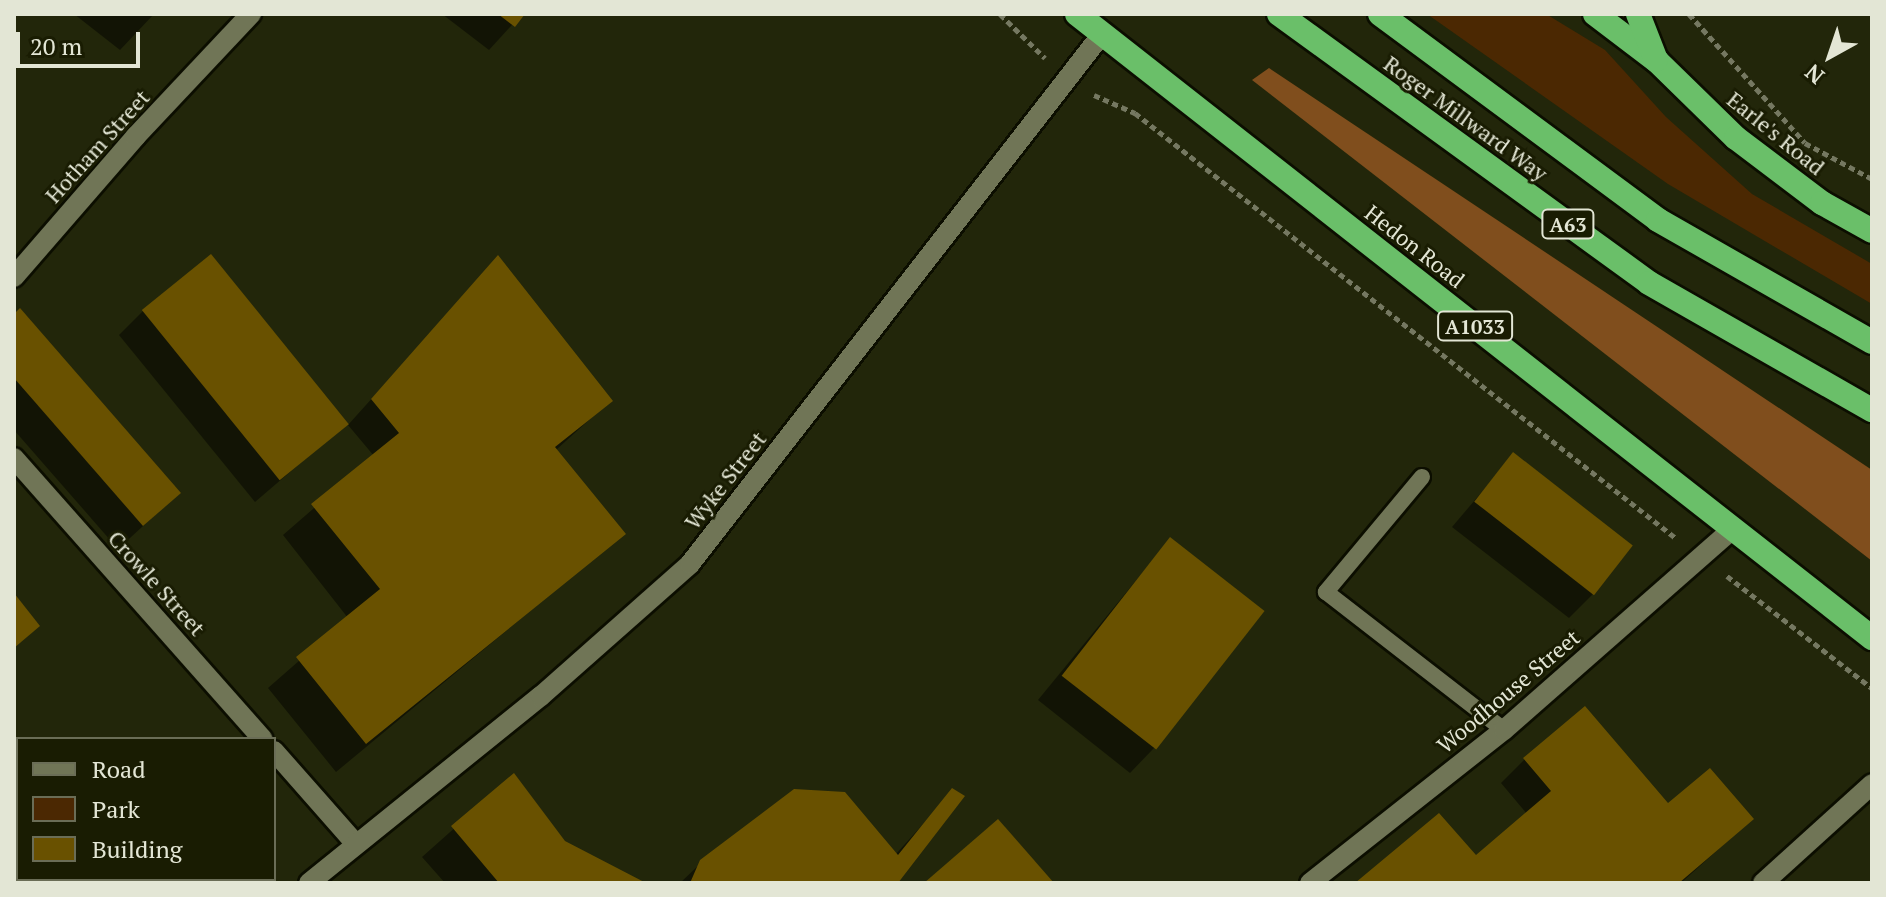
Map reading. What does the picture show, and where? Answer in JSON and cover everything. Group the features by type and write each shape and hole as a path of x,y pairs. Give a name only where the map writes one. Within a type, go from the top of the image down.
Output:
{"highway":[{"name":"Hedon Road","path":"1077,14 1872,638"},
{"name":"Roger Millward Way","path":"1279,14 1649,283 1872,410"},
{"name":"Roger Millward Way","path":"1380,14 1658,220 1872,342"},
{"name":"Earle's Road","path":"1595,14 1657,61 1736,138 1822,203 1872,231"},
{"name":"Earle's Road","path":"1638,14 1657,61"}],"street":[{"name":"Hotham Street","path":"14,277 251,14"},
{"name":"Wyke Street","path":"309,883 541,696 690,564 1102,34"},
{"name":"Crowle Street","path":"14,458 261,737"},
{"name":"Woodhouse Street","path":"1310,883 1504,730 1733,529"},
{"path":"276,753 355,843"},
{"path":"1773,881 1872,784"}],"lane":[{"path":"1422,477 1326,592 1504,730"}],"path":[{"path":"1000,14 1066,79 1135,113 1872,688"},
{"path":"1689,14 1805,143 1872,179"}],"green space":[{"path":"1427,14 1546,14 1605,50 1666,117 1752,194 1872,264 1872,304 1668,184"}],"shaded area":[{"path":"1269,68 1872,470 1872,561 1252,80"}],"building":[{"path":"498,14 525,14 515,27"},
{"path":"211,254 349,424 280,480 142,310"},
{"path":"498,255 613,401 555,447 626,534 366,744 296,657 380,589 311,504 399,433 371,399"},
{"path":"20,308 181,493 143,526 14,378 14,314"},
{"path":"1513,452 1633,546 1594,595 1474,502"},
{"path":"1170,537 1265,611 1156,750 1062,676"},
{"path":"14,593 40,626 14,648"},
{"path":"1585,706 1668,803 1710,768 1754,819 1679,883 1355,883 1439,813 1476,855 1551,791 1523,758"},
{"path":"514,773 565,841 646,883 499,883 451,826"},
{"path":"952,788 965,796 898,883 690,883 700,860 794,789 845,792 898,855"},
{"path":"998,819 1054,883 924,883"},
{"path":"16,864 16,881 73,883 14,883"},
{"path":"99,881 176,881 176,883"}]}
